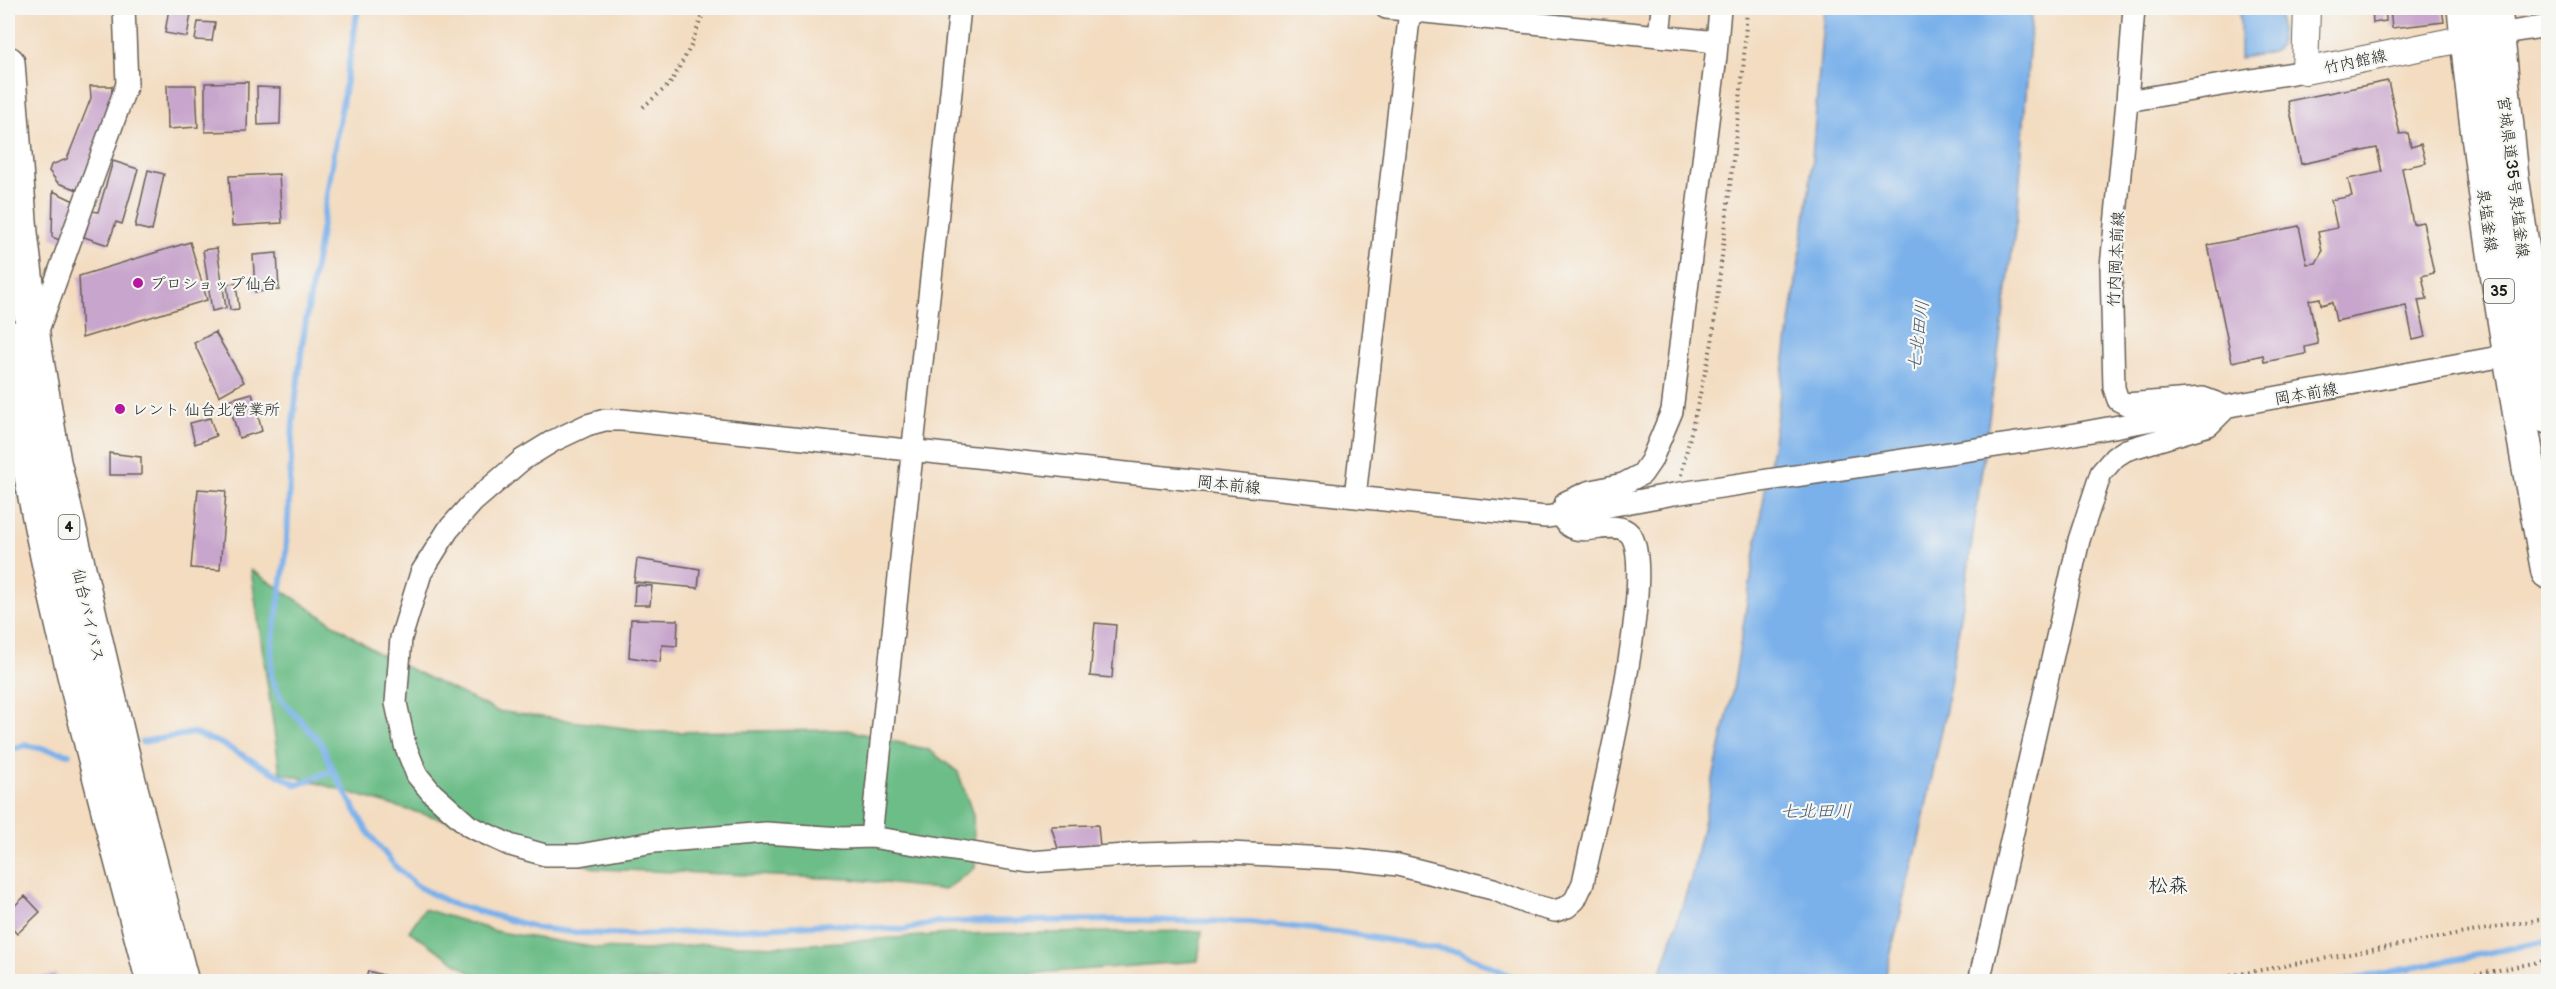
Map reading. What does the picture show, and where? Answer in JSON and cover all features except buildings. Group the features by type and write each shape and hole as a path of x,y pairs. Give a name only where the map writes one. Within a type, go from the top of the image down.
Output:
{"main road":[{"name":"宮城県道35号泉塩釜線","path":"2481,22 2512,177 2532,351 2548,417"},
{"name":"仙台バイパス","path":"8,63 21,233 17,342 23,415 53,585 86,725 153,981"},
{"name":"35","path":"2532,351 2548,572"},
{"name":"仙台バイパス","path":"23,415 54,462 89,614 182,981"}],"street":[{"path":"17,342 127,84 124,8"},
{"path":"871,837 960,8"},
{"path":"1386,8 1717,42"},
{"path":"1659,36 1662,8"},
{"path":"1553,516 1566,502 1588,492 1623,484 1642,474 1651,461 1672,411 1720,8"},
{"name":"竹内岡本前線","path":"2134,8 2111,267 2114,388 2118,399 2126,405 2203,398 2227,407"},
{"name":"竹内館線","path":"2307,8 2305,71 2481,22"},
{"path":"1355,497 1410,10"},
{"path":"2481,22 2548,26"},
{"path":"2127,101 2305,71"},
{"name":"岡本前線","path":"1553,516 1569,526 1584,530 1608,527 1626,531 1631,535 1639,567 1631,656 1583,883 1575,900 1567,907 1555,911 1529,904 1493,889 1398,865 1346,859 1211,852 1139,854 1029,862 871,837 842,838 766,833 654,842 579,855 545,855 510,844 469,826 432,793 417,775 405,745 396,703 401,638 421,573 448,530 473,502 522,460 553,441 587,425 605,420 1553,516 1674,494 2064,436 2532,351"},
{"path":"1979,981 2079,540 2101,473 2115,457 2126,450 2209,425 2227,407"}],"path":[{"path":"644,107 670,84 690,48 705,8"},
{"path":"1674,494 1680,479 1712,343 1743,72 1747,8"},
{"path":"2195,981 2548,918"},
{"path":"2440,981 2548,960"}],"green space":[{"path":"251,570 381,655 497,711 654,732 847,730 929,750 958,772 973,815 975,868 945,890 850,879 599,869 498,840 469,826 280,772"},
{"path":"424,909 499,932 599,948 647,950 704,944 782,946 950,934 1202,931 1198,961 985,977 980,981 483,981 409,931"}],"water":[{"name":"七北田川","path":"1824,8 2032,8 2018,209 1965,591 1945,715 1919,840 1884,981 1658,982 1691,878 1733,689 1775,428 1810,184"},
{"path":"2240,8 2280,8 2280,46 2273,52 2240,58"}],"waterway":[{"path":"358,8 302,345 293,422 286,555 272,645 271,677 281,699 321,743 336,776 367,831 395,866 417,886 452,904 538,928 579,933 638,935 831,924 903,930 938,922 1127,920 1250,922 1345,933 1459,952 1524,982"},
{"path":"142,742 193,733 220,743 297,785 333,770"},
{"path":"8,750 25,745 69,754"},
{"path":"2339,982 2548,941"}],"place":[{"name":"プロショップ仙台","path":"138,283"},
{"name":"レント 仙台北営業所","path":"120,409"}],"district":[{"name":"松森","path":"2168,885"}]}
